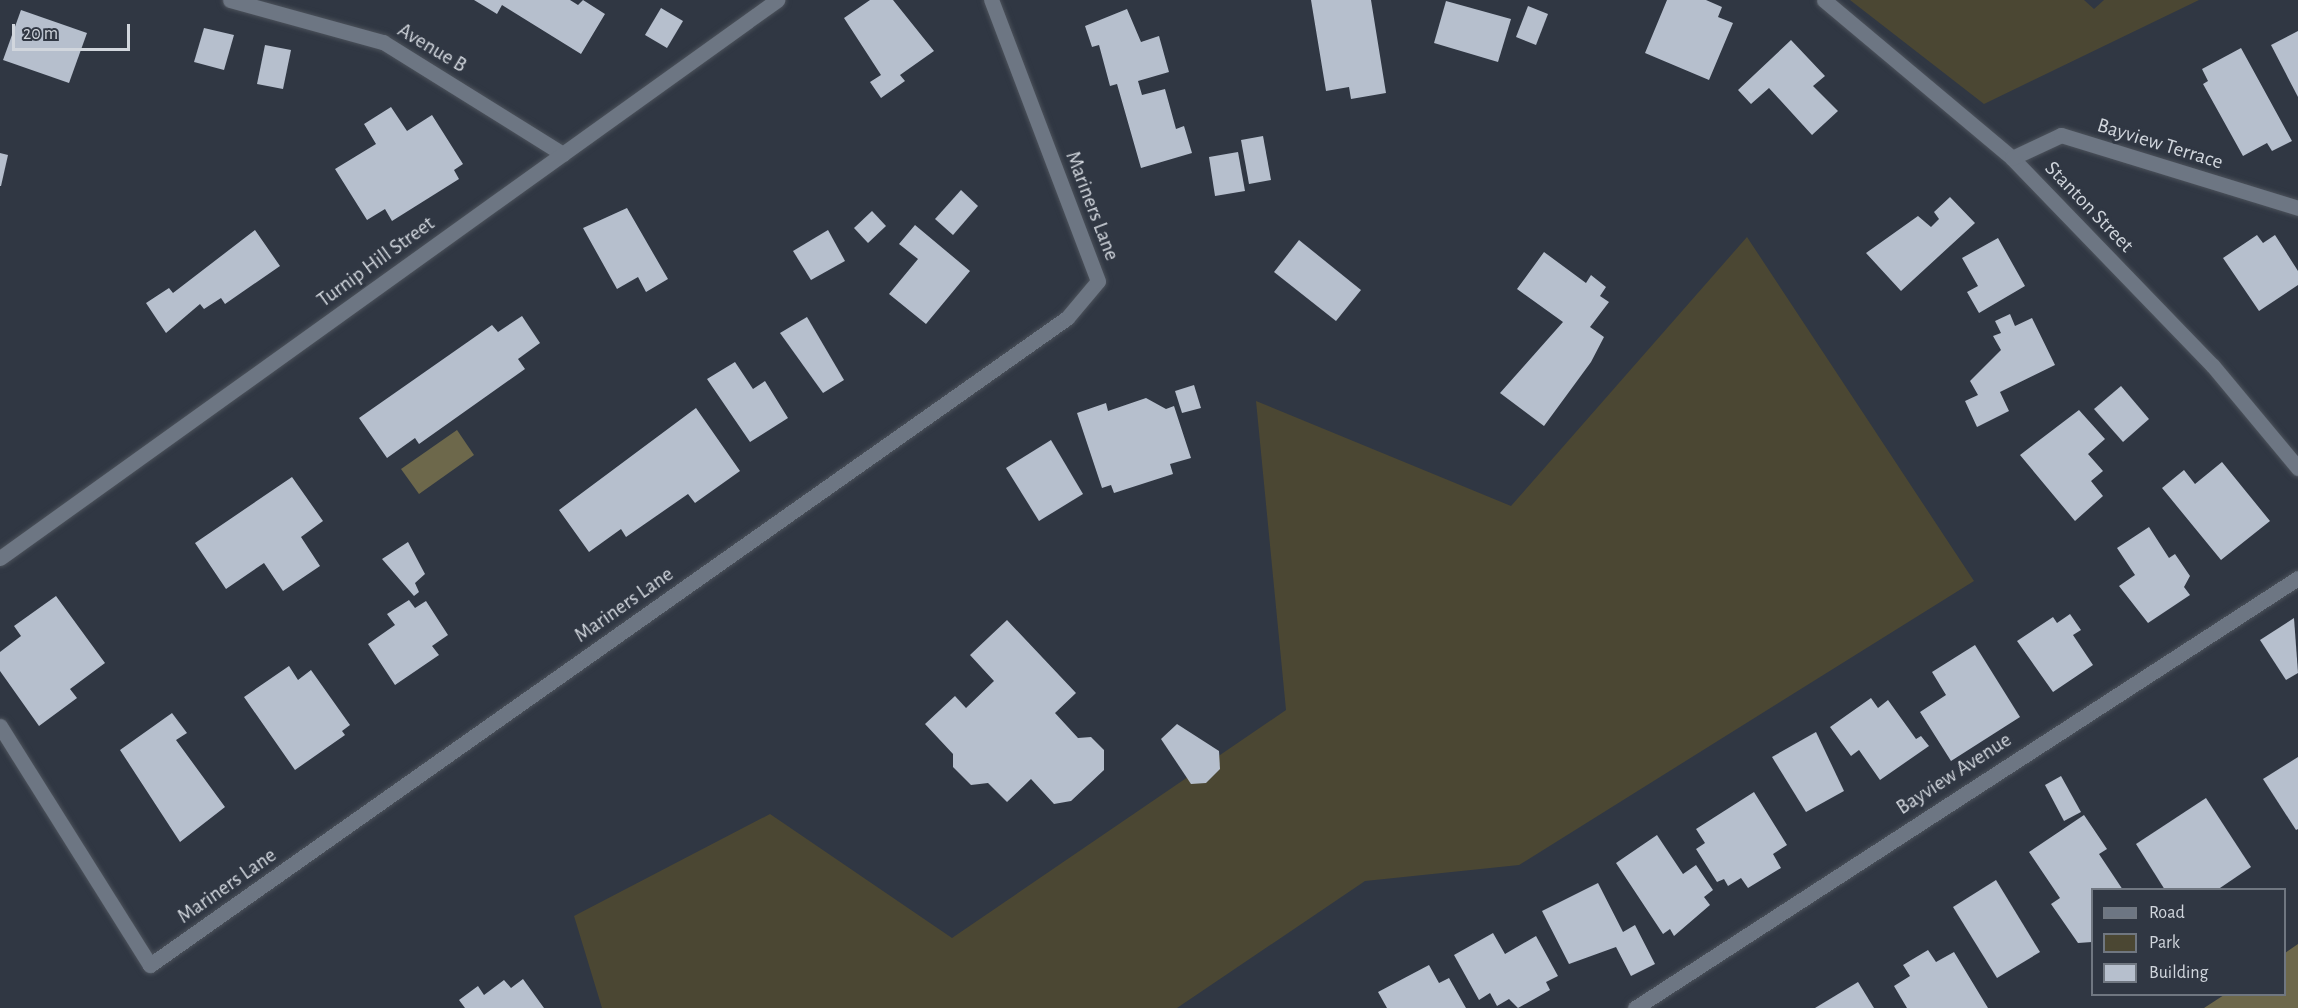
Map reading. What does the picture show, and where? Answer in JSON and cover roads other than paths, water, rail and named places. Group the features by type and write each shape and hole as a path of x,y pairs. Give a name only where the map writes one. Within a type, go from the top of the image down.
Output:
{"street":[{"name":"Avenue B","path":"230,0 383,42 563,154"},
{"name":"Turnip Hill Street","path":"0,558 777,0"},
{"name":"Mariners Lane","path":"0,726 150,965 1067,318 1098,281 991,0"},
{"name":"Stanton Street","path":"1824,0 2012,158 2213,366 2298,468"},
{"name":"Bayview Terrace","path":"2012,158 2061,135 2298,208"},
{"name":"Bayview Avenue","path":"1635,1008 2298,578"}]}
